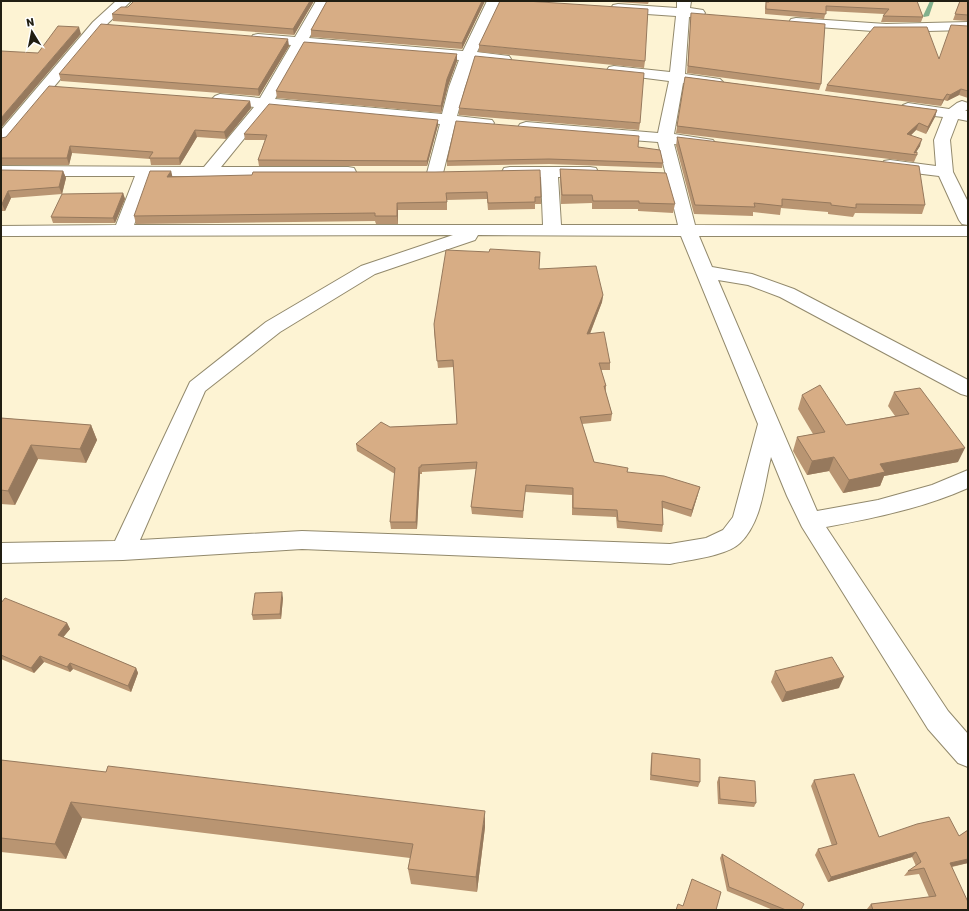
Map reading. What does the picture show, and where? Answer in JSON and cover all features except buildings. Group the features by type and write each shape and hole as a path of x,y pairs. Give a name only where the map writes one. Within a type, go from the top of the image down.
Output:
{"street":[{"path":"4,133 55,86 98,25 124,1"},
{"path":"210,171 265,103 323,1"},
{"path":"435,173 457,87 468,56 494,1"},
{"path":"605,7 683,7 714,15"},
{"path":"683,7 678,76 665,138 666,175 768,425 810,521 938,720 968,754"},
{"path":"784,21 886,28 968,26"},
{"path":"98,25 121,26"},
{"path":"245,37 515,60"},
{"path":"600,69 678,76 732,84"},
{"path":"203,98 665,138 720,145"},
{"path":"968,101 942,140 945,172 968,220"},
{"path":"897,106 960,115"},
{"path":"875,163 945,172"},
{"path":"1,171 365,172"},
{"path":"124,231 145,171"},
{"path":"496,172 550,171 604,173"},
{"path":"550,171 552,231"},
{"path":"123,550 197,387 273,327 368,270 485,230"},
{"path":"1,231 968,231"},
{"path":"705,272 752,280 787,293 968,389"},
{"path":"1,553 123,550 302,540 670,554 710,547 731,537 744,520 768,425"},
{"path":"810,521 878,509 938,492 968,479"}],"waterway":[{"path":"926,16 932,1"}]}
